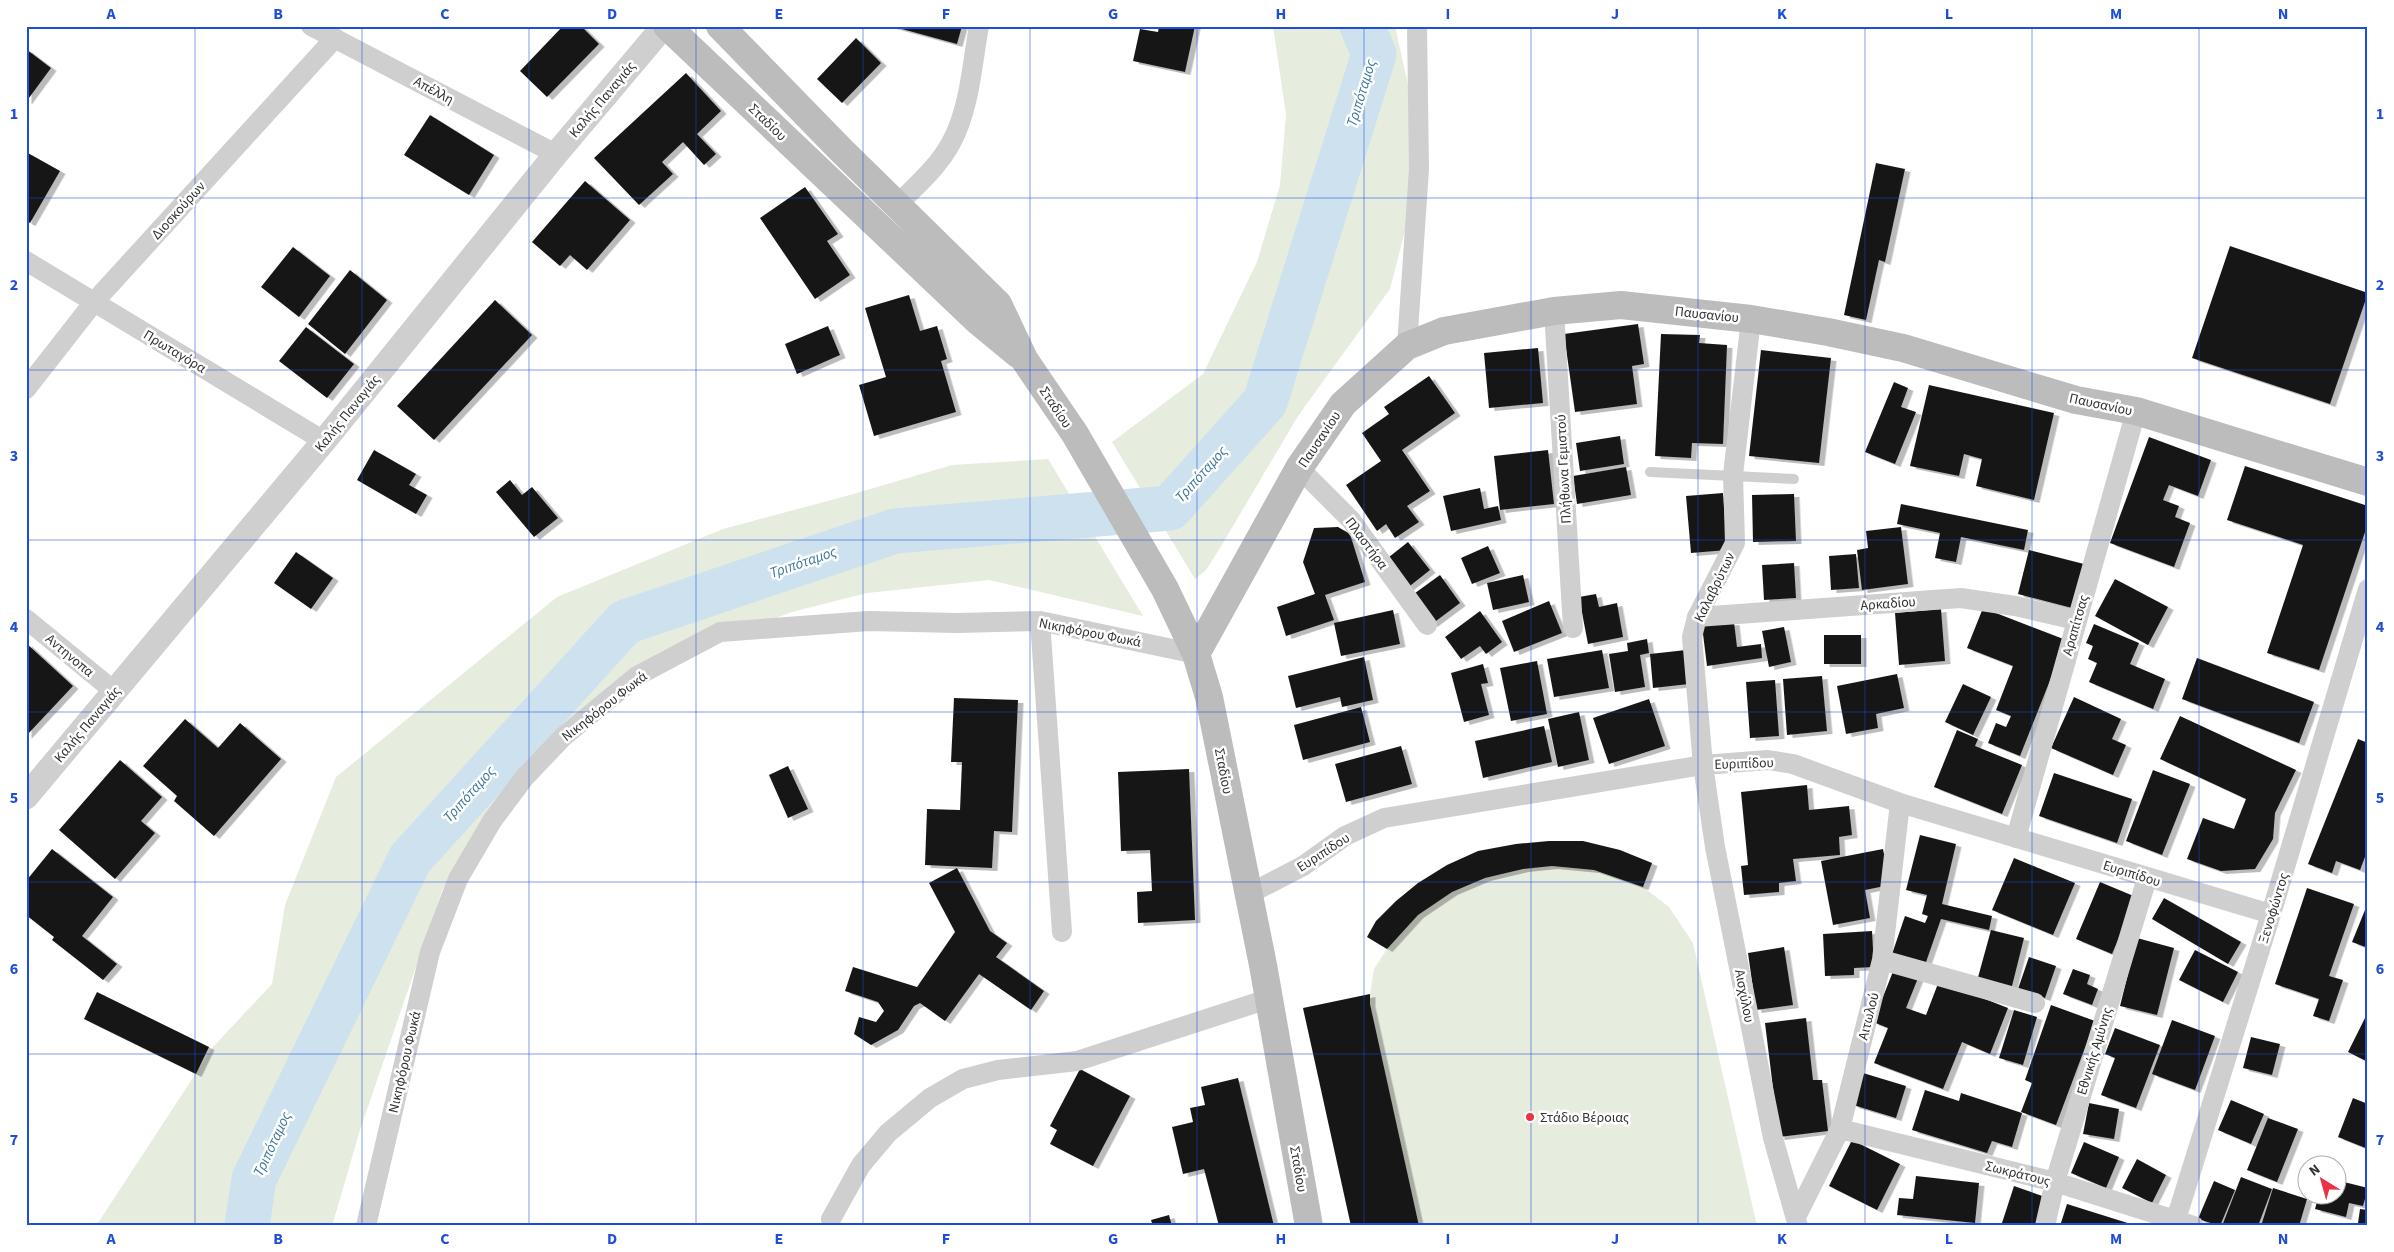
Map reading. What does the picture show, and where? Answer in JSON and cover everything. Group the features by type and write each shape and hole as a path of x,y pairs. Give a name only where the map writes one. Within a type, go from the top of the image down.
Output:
{"main road":[{"name":"Σταδίου","path":"665,26 979,322 1024,359"},
{"name":"Σταδίου","path":"720,26 998,304 1024,359 1075,434 1165,589 1196,654 1209,697 1249,894 1309,1226"},
{"name":"Παυσανίου","path":"1196,654 1299,468 1343,404 1406,346 1444,331 1554,311 1621,305 1751,319 1828,332 1903,348 2076,400 2136,411 2368,482"}],"street":[{"name":"Απέλλη","path":"311,26 556,154"},
{"name":"Καλής Παναγιάς","path":"26,798 324,441 556,154 665,26"},
{"path":"898,205 926,177 951,143 964,108 979,26"},
{"path":"1406,346 1419,169 1417,26"},
{"name":"Διοσκούρων","path":"26,389 94,302 335,38"},
{"name":"Πρωταγόρα","path":"26,261 324,441"},
{"name":"Πλήθωνα Γεμιστού","path":"1554,311 1573,628"},
{"name":"Καλαβρύτων","path":"1703,765 1692,637 1697,617 1735,543 1733,475 1751,319"},
{"name":"Αραπίτσας","path":"2016,838 2136,411"},
{"name":"Πλαστήρα","path":"1299,468 1351,520 1427,625"},
{"name":"Ξενοφώντος","path":"2182,1224 2271,914 2368,589"},
{"name":"Αρκαδίου","path":"1697,617 1961,598 2015,606 2076,620"},
{"name":"Αντηνοπα","path":"26,619 114,691"},
{"name":"Νικηφόρου Φωκά","path":"366,1226 430,952 458,879 492,821 524,778 563,737 637,676 720,632 869,621 957,623 1040,621 1196,654"},
{"path":"1040,621 1062,932"},
{"name":"Ευριπίδου","path":"1249,894 1303,866 1345,836 1384,818 1703,765 1768,760 1793,764 1900,803 2271,914"},
{"name":"Αισχύλου","path":"1703,765 1715,847 1773,1138 1797,1222"},
{"name":"Αιτωλού","path":"1797,1222 1840,1129 1882,960 1900,803"},
{"name":"Εθνικής Αμύνης","path":"2045,1226 2055,1182 2147,878"},
{"path":"1882,960 2035,1003"},
{"path":"831,1219 861,1166 888,1133 930,1098 963,1079 998,1070 1077,1061 1268,999"},
{"name":"Σωκράτους","path":"1840,1129 2055,1182 2182,1224"}],"lane":[{"path":"1650,472 1794,479"}],"shaded area":[{"path":"1273,26 1395,26 1409,89 1418,181 1390,289 1298,416 1220,548 1206,570 1195,579 1112,442 1203,374 1257,262 1280,185 1286,115"},
{"path":"1048,459 1143,616 989,580 867,593 792,612 689,650 575,720 443,888 360,1130 332,1226 96,1226 213,1047 272,984 285,905 336,777 557,597 723,529 952,465"},
{"name":"Στάδιο Βέροιας","path":"1549,841 1601,847 1626,853 1652,863 1643,887 1669,907 1693,943 1757,1226 1351,1226 1303,1008 1370,994 1374,969 1387,949 1367,937 1376,921 1418,883 1478,851 1516,844"}],"building":[{"path":"563,26 581,26 599,44 547,97 520,71"},
{"path":"891,26 962,26 957,44"},
{"path":"1159,26 1195,26 1185,72 1133,61 1140,29 1158,32"},
{"path":"856,38 881,63 842,103 817,79"},
{"path":"26,49 51,68 26,102"},
{"path":"686,73 721,111 697,134 716,154 704,165 683,142 662,162 673,174 639,205 594,158"},
{"path":"430,115 494,155 469,195 404,155"},
{"path":"26,152 60,171 30,223 26,221"},
{"path":"1876,163 1905,169 1885,262 1879,260 1866,320 1844,315"},
{"path":"585,181 630,220 587,270 570,255 560,266 532,242"},
{"path":"805,187 838,234 827,241 850,275 815,299 760,218"},
{"path":"2230,246 2368,293 2330,404 2192,358"},
{"path":"293,247 330,276 299,317 261,287"},
{"path":"350,270 387,300 345,354 308,324"},
{"path":"909,295 920,331 937,326 947,359 941,361 956,412 874,436 859,385 886,377 865,308"},
{"path":"495,300 532,335 434,440 397,406"},
{"path":"1638,324 1644,364 1632,366 1637,404 1575,412 1564,334"},
{"path":"828,326 840,355 797,374 785,344"},
{"path":"306,327 354,364 327,398 279,361"},
{"path":"1661,334 1700,335 1699,343 1727,345 1723,444 1692,443 1691,458 1655,456"},
{"path":"1538,348 1543,403 1489,408 1484,353"},
{"path":"1761,350 1831,358 1819,463 1749,456"},
{"path":"1429,376 1455,413 1402,450 1430,491 1407,506 1419,522 1395,538 1386,524 1377,531 1346,485 1381,461 1362,433 1389,414 1384,407"},
{"path":"1894,382 1908,388 1901,407 1916,412 1895,464 1865,452"},
{"path":"1929,385 2054,413 2034,500 1976,486 1982,459 1964,454 1959,476 1910,466"},
{"path":"1620,436 1624,464 1580,471 1576,443"},
{"path":"2149,437 2211,460 2198,496 2169,485 2163,500 2179,506 2175,517 2190,523 2174,567 2110,543"},
{"path":"374,450 416,474 409,485 427,495 416,514 357,480"},
{"path":"1548,450 1554,504 1500,510 1494,456"},
{"path":"2245,466 2368,506 2368,523 2319,670 2267,653 2303,545 2227,520"},
{"path":"1626,467 1631,495 1577,504 1573,476"},
{"path":"510,480 522,495 532,487 558,518 534,537 496,492"},
{"path":"1480,488 1484,509 1498,506 1501,520 1451,531 1443,496"},
{"path":"1723,493 1727,550 1691,553 1686,496"},
{"path":"1794,494 1796,541 1753,542 1752,495"},
{"path":"1901,504 2028,530 2024,550 1961,537 1956,562 1935,558 1940,533 1897,524"},
{"path":"1338,527 1350,534 1365,582 1325,595 1334,620 1286,636 1277,607 1315,594 1303,562 1314,528"},
{"path":"1901,527 1908,584 1862,590 1857,550 1868,548 1866,531"},
{"path":"1408,542 1430,570 1406,589 1384,561"},
{"path":"1488,546 1500,573 1472,584 1461,558"},
{"path":"2029,550 2084,564 2072,608 2018,594"},
{"path":"296,552 333,578 311,609 274,583"},
{"path":"1856,554 1859,588 1831,590 1829,556"},
{"path":"1794,563 1796,598 1764,600 1762,565"},
{"path":"1440,575 1460,603 1432,624 1411,596"},
{"path":"1523,575 1529,602 1493,610 1487,583"},
{"path":"2115,579 2168,607 2148,645 2095,616"},
{"path":"1596,594 1599,607 1617,603 1623,637 1588,644 1579,597"},
{"path":"1549,601 1562,633 1514,652 1502,621"},
{"path":"1983,608 2066,640 2020,756 1988,743 1996,723 2006,727 2011,716 1996,710 2013,666 1967,648"},
{"path":"1941,609 1945,661 1899,665 1895,613"},
{"path":"1393,610 1400,644 1341,656 1334,623"},
{"path":"1480,611 1502,642 1486,654 1480,646 1461,659 1445,637"},
{"path":"1734,622 1737,647 1761,644 1762,658 1707,666 1702,626"},
{"path":"2094,624 2139,643 2130,664 2165,679 2153,709 2089,682 2097,663 2088,659 2093,646 2086,643"},
{"path":"1784,627 1791,662 1769,667 1762,631"},
{"path":"1824,635 1861,635 1861,664 1824,664"},
{"path":"1647,639 1649,653 1640,655 1645,687 1615,692 1609,654 1628,651 1627,643"},
{"path":"26,643 73,686 26,736"},
{"path":"1602,650 1609,688 1554,697 1547,659"},
{"path":"1686,650 1689,684 1653,688 1650,654"},
{"path":"1364,657 1373,700 1342,707 1340,697 1296,708 1288,676"},
{"path":"2197,658 2314,702 2299,743 2182,699"},
{"path":"1537,661 1547,714 1511,721 1500,668"},
{"path":"1483,664 1488,683 1481,684 1489,715 1464,722 1451,673"},
{"path":"1897,674 1904,708 1876,714 1878,728 1846,734 1837,686"},
{"path":"1822,676 1827,731 1787,735 1783,679"},
{"path":"1775,680 1779,736 1750,738 1746,682"},
{"path":"1963,684 1991,697 1973,735 1945,722"},
{"path":"2074,697 2121,719 2112,739 2126,745 2113,775 2051,748"},
{"path":"954,698 1018,700 1012,832 994,831 992,868 925,865 927,809 960,810 962,762 951,762"},
{"path":"1649,699 1665,746 1609,764 1593,718"},
{"path":"1361,707 1370,742 1303,760 1294,725"},
{"path":"1579,712 1589,760 1558,767 1548,719"},
{"path":"2180,716 2296,770 2275,813 2273,839 2255,869 2221,871 2187,859 2203,818 2234,829 2246,799 2160,759"},
{"path":"185,719 218,748 240,723 281,759 214,836 174,801 177,796 143,766"},
{"path":"1544,726 1552,762 1483,778 1475,741"},
{"path":"1957,730 1978,739 1975,746 2022,765 2002,814 1934,787"},
{"path":"2358,739 2368,743 2368,849 2360,870 2336,861 2332,873 2308,864"},
{"path":"1401,746 1412,784 1346,802 1335,764"},
{"path":"120,760 162,797 141,821 155,833 115,879 59,830"},
{"path":"788,766 808,809 788,818 769,775"},
{"path":"1189,769 1195,920 1138,923 1137,892 1152,891 1150,850 1121,851 1118,772"},
{"path":"2153,770 2190,784 2162,855 2126,841"},
{"path":"2054,773 2132,799 2117,843 2039,816"},
{"path":"1807,785 1809,810 1849,806 1852,835 1839,837 1840,855 1793,859 1796,881 1779,883 1779,892 1744,895 1741,866 1748,865 1741,792"},
{"path":"1920,835 1956,844 1942,904 1992,916 1989,930 1941,919 1924,968 1891,957 1905,916 1925,923 1928,916 1922,914 1927,895 1906,890"},
{"path":"1549,841 1583,841 1620,850 1652,863 1643,887 1594,870 1552,866 1523,869 1485,878 1452,892 1418,915 1387,949 1367,937 1376,921 1396,901 1418,883 1447,865 1478,851 1516,844"},
{"path":"52,849 113,897 82,936 117,964 103,980 52,940 54,937 26,915 26,881"},
{"path":"1883,849 1890,885 1865,890 1870,918 1833,925 1821,861"},
{"path":"2014,858 2075,883 2053,935 1992,910"},
{"path":"957,868 990,931 1007,943 996,957 1044,991 1031,1010 979,974 945,1021 920,1003 914,1006 898,1030 871,1045 854,1034 859,1017 876,1022 884,1011 878,1002 845,991 853,967 917,987 955,932 929,883"},
{"path":"2100,882 2136,897 2112,954 2076,939"},
{"path":"2307,888 2354,904 2329,976 2343,980 2329,1021 2313,1016 2319,999 2275,984"},
{"path":"2164,898 2241,942 2228,964 2152,919"},
{"path":"2365,910 2368,911 2368,948 2352,942"},
{"path":"1991,930 2024,938 2011,990 1977,981"},
{"path":"1872,931 1874,967 1854,968 1854,975 1825,976 1823,934"},
{"path":"2137,938 2174,948 2157,1015 2120,1006"},
{"path":"1784,947 1793,1005 1756,1010 1748,953"},
{"path":"2195,950 2238,972 2223,1002 2179,980"},
{"path":"2029,957 2056,966 2045,998 2018,989"},
{"path":"1894,969 1918,978 1906,1008 1926,1015 1939,981 2008,1008 1990,1054 1962,1042 1943,1089 1874,1063 1888,1028 1873,1022"},
{"path":"2073,969 2090,975 2087,984 2098,989 2092,1005 2063,994"},
{"path":"97,992 209,1047 196,1074 84,1019"},
{"path":"1370,994 1370,1004 1419,1226 1351,1226 1303,1008"},
{"path":"2051,1005 2095,1021 2056,1125 2021,1112 2032,1083 2025,1080"},
{"path":"2014,1010 2037,1017 2023,1065 1999,1058"},
{"path":"2368,1012 2368,1062 2348,1052"},
{"path":"1806,1018 1813,1080 1822,1080 1828,1131 1779,1137 1765,1023"},
{"path":"2172,1020 2215,1036 2195,1090 2152,1074"},
{"path":"2115,1028 2160,1045 2136,1108 2101,1095 2115,1058 2105,1054"},
{"path":"2251,1037 2280,1044 2272,1075 2243,1068"},
{"path":"1080,1069 1130,1096 1093,1166 1050,1144 1057,1130 1050,1126"},
{"path":"1863,1073 1906,1086 1896,1118 1853,1105"},
{"path":"1238,1078 1274,1226 1219,1226 1204,1169 1183,1174 1172,1127 1193,1122 1190,1108 1205,1105 1201,1087"},
{"path":"1925,1090 1959,1101 1961,1093 2022,1113 2012,1147 1992,1141 1987,1153 1912,1130"},
{"path":"2353,1098 2368,1104 2368,1149 2338,1137"},
{"path":"2231,1100 2264,1114 2251,1144 2218,1130"},
{"path":"2089,1103 2119,1109 2114,1139 2083,1134"},
{"path":"2268,1118 2298,1129 2277,1182 2247,1170"},
{"path":"1852,1140 1900,1164 1877,1210 1829,1186"},
{"path":"2084,1142 2119,1157 2106,1188 2071,1173"},
{"path":"2137,1159 2166,1175 2152,1203 2122,1188"},
{"path":"1916,1176 1979,1183 1975,1223 1897,1215 1899,1198 1913,1199"},
{"path":"2241,1177 2272,1189 2258,1226 2222,1226"},
{"path":"2214,1181 2235,1190 2220,1226 2198,1219"},
{"path":"2346,1182 2368,1188 2363,1206 2349,1203 2346,1217 2315,1209 2316,1204 2346,1204"},
{"path":"2014,1186 2048,1198 2038,1226 2001,1226"},
{"path":"2273,1188 2296,1195 2296,1204 2306,1204 2299,1226 2261,1226"},
{"path":"2067,1204 2134,1225 2134,1226 2060,1226"},
{"path":"2360,1209 2368,1210 2368,1226 2358,1223"},
{"path":"1169,1215 1172,1226 1153,1226 1151,1220"}],"waterway":[{"name":"Τριπόταμος","path":"247,1226 254,1179 410,859 625,622 895,531 1170,508 1265,402 1374,54 1362,26"}],"place":[{"name":"Στάδιο Βέροιας","path":"1530,1117"}]}
